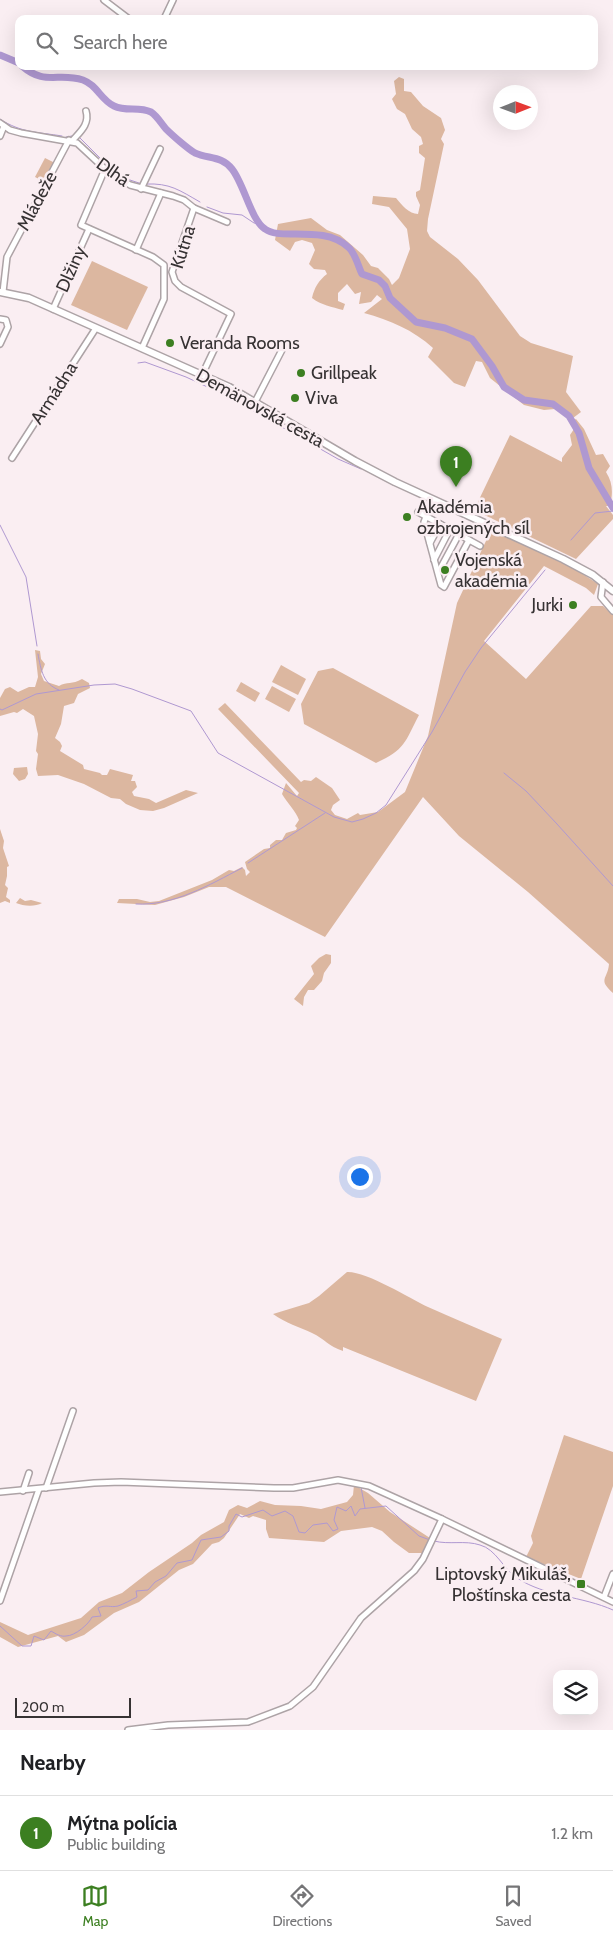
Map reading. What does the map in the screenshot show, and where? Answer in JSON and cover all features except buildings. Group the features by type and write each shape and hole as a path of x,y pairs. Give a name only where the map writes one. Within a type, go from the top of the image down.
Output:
{"main road":[{"name":"Demänovská cesta","path":"2,292 29,298 229,387 355,461 407,487 563,558 603,582 613,591"}],"street":[{"path":"104,0 124,15"},
{"path":"166,15 173,0"},
{"name":"Mládeže","path":"2,292 4,266 7,257 74,138 85,125 86,111"},
{"path":"0,136 2,125"},
{"name":"Dlhá","path":"2,125 21,133 74,138 105,169 130,185 143,185 160,193 184,200 194,208 228,222"},
{"path":"143,185 160,149"},
{"path":"105,169 82,226 162,262 165,270 164,299 142,348"},
{"path":"136,250 160,193"},
{"name":"Kútna","path":"194,208 172,272 175,281 182,287 231,314 202,375"},
{"name":"Dlžiny","path":"53,309 89,229"},
{"path":"165,270 172,272"},
{"path":"0,319 6,320 8,326 0,344"},
{"name":"Armádna","path":"12,458 96,328"},
{"path":"255,402 284,346"},
{"path":"418,512 480,546"},
{"path":"426,516 424,522 441,585 444,587 470,540"},
{"path":"430,544 440,524"},
{"path":"434,560 450,529"},
{"path":"438,571 459,534"},
{"path":"438,571 450,576"},
{"path":"603,582 601,597 613,611"},
{"path":"46,1488 73,1411"},
{"path":"23,1491 29,1473"},
{"path":"0,1492 94,1483 132,1482 284,1488 343,1480 379,1490 613,1602"},
{"path":"0,1601 39,1489"},
{"path":"128,1730 174,1725 248,1722 290,1706 313,1687 358,1621 409,1577 420,1563 442,1519"},
{"path":"604,1597 613,1574"}],"shaded area":[{"path":"399,77 404,79 404,91 411,92 423,106 441,118 445,130 441,139 444,144 428,219 427,231 430,237 458,259 478,280 520,336 531,343 573,356 566,392 581,412 573,418 556,403 555,409 544,410 524,405 490,378 482,362 476,361 465,387 454,383 428,357 433,348 401,326 364,313 382,299 377,295 371,302 359,304 361,292 355,294 347,284 338,293 338,301 345,304 343,310 327,306 315,300 312,298 314,291 327,274 325,270 314,269 309,264 315,250 312,243 302,240 295,242 290,251 275,240 278,224 311,218 327,230 340,235 363,255 371,266 378,268 392,285 399,278 410,249 407,229 389,207 372,204 373,196 396,198 403,206 415,214 418,214 420,205 416,192 420,190 425,158 419,153 419,146 423,144 421,137 412,129 405,114 397,109 392,99 396,94 394,81"},
{"path":"45,158 55,163 45,182 35,177"},
{"path":"92,261 148,287 127,330 71,305"},
{"path":"576,419 584,429 596,455 603,454 610,466 606,472 612,488 612,497 610,506 606,506 613,515 613,519 576,559 474,510 510,435 562,462 562,458 572,445 570,435 576,426 574,420"},
{"path":"492,528 575,569 598,584 594,595 586,588 544,566 484,641 526,679 591,606 603,606 613,615 613,993 604,982 609,964 528,892 459,836 423,797 325,937 226,887 209,887 184,897 155,905 117,903 119,899 159,901 212,880 229,870 234,871 242,867 245,870 246,876 250,872 245,862 264,849 270,848 270,845 276,840 282,840 286,833 296,830 295,826 299,820 282,794 286,783 297,796 299,793 218,709 225,703 301,782 304,780 311,781 316,777 332,788 340,800 333,805 331,810 335,815 347,819 358,813 360,815 378,812 405,792 428,736 457,603"},
{"path":"35,650 40,651 41,659 45,664 41,674 44,681 59,686 82,679 89,683 90,688 78,694 74,703 64,706 61,724 55,738 62,746 60,751 83,765 84,769 102,775 107,775 110,769 133,775 131,781 135,781 137,787 132,792 134,796 149,799 156,803 186,790 198,793 164,808 153,811 140,810 120,799 111,798 84,784 58,775 38,776 36,769 38,754 36,751 38,734 34,716 23,709 17,713 14,712 0,716 0,698 5,689 10,687 18,692 29,687 35,687 38,677"},
{"path":"281,665 306,679 298,695 272,682"},
{"path":"333,668 419,715 403,744 393,754 376,763 304,724 301,704 318,671"},
{"path":"241,682 260,693 255,702 236,691"},
{"path":"272,686 296,699 289,712 265,699"},
{"path":"27,767 28,774 25,779 19,781 13,774 14,768"},
{"path":"0,829 4,841 3,848 9,866 7,867 5,885 8,888 6,897 10,900 10,903 5,901 0,903"},
{"path":"20,898 25,901 31,900 42,903 29,906 16,903"},
{"path":"326,954 331,955 331,963 324,973 322,981 314,990 308,990 304,997 303,1006 294,999 314,974 311,966"},
{"path":"347,1272 376,1280 428,1307 502,1339 476,1401 343,1347 343,1351 338,1349 316,1335 273,1314 309,1303"},
{"path":"564,1435 613,1452 613,1486 581,1579 526,1557 533,1543 531,1536"},
{"path":"354,1485 368,1493 390,1512 430,1538 423,1553 409,1553 382,1531 372,1527 341,1531 324,1542 269,1538 266,1520 253,1516 249,1518 240,1514 224,1538 212,1544 193,1564 179,1570 139,1602 114,1613 84,1635 66,1642 58,1636 18,1647 0,1637 0,1622 28,1635 81,1618 99,1602 122,1593 201,1535 224,1522 229,1510 238,1505 247,1508 260,1501 275,1505 321,1509 347,1502 353,1495"}],"waterway":[{"path":"0,55 15,61"},
{"path":"27,70 38,76 83,80 92,85 114,106 123,109 142,109 151,112 169,132 192,151 220,160 232,169 256,218 265,229 284,234 321,235 342,242 353,252 362,274 379,280 385,286 390,298 416,322 445,328 472,339 492,366 504,387 524,400 553,404 569,416 579,433 589,468 613,508"},
{"path":"0,119 15,127 37,133 62,136"},
{"path":"66,137 72,136"},
{"path":"78,136 110,168 130,180 142,184"},
{"path":"146,184 168,186 200,202"},
{"path":"207,207 223,213 242,215 254,223 260,224"},
{"path":"138,363 145,362 186,377 231,398 338,459 361,469"},
{"path":"571,540 595,513 613,511"},
{"path":"0,525 26,577 37,646"},
{"path":"0,709 2,710 36,694 94,685 115,684 132,689 191,711 218,753 334,817 352,822 376,813 386,805 432,732 465,672 481,648 545,570"},
{"path":"38,654 46,680 59,690"},
{"path":"504,773 526,791 613,886"},
{"path":"248,863 325,813"},
{"path":"136,904 150,904 178,898 242,868"},
{"path":"361,1487 365,1508"},
{"path":"0,1626 22,1646 31,1646 34,1636 44,1640 51,1631 62,1636 73,1634 85,1626 92,1617 101,1616 98,1608 118,1606 130,1601 137,1597 136,1591 148,1590 155,1582 166,1576 177,1563 192,1560 201,1540 221,1537 229,1531 229,1526 236,1514 242,1517 263,1510 272,1516 285,1511 293,1516 299,1532 305,1533 313,1525 327,1523 333,1531 338,1529 334,1520 337,1507 346,1511 351,1506 355,1516 360,1509 386,1506 419,1536 430,1540"},
{"path":"434,1541 469,1543 486,1547 512,1574 528,1584 552,1593 601,1605 613,1610"}],"place":[{"name":"Veranda Rooms","path":"170,343"},
{"name":"Grillpeak","path":"301,373"},
{"name":"Viva","path":"295,398"},
{"name":"Mýtna polícia","path":"456,487"},
{"name":"Akadémia ozbrojených síl","path":"407,517"},
{"name":"Vojenská akadémia","path":"445,570"},
{"name":"Jurki","path":"573,605"},
{"name":"Liptovský Mikuláš, Ploštínska cesta","path":"581,1584"}]}
